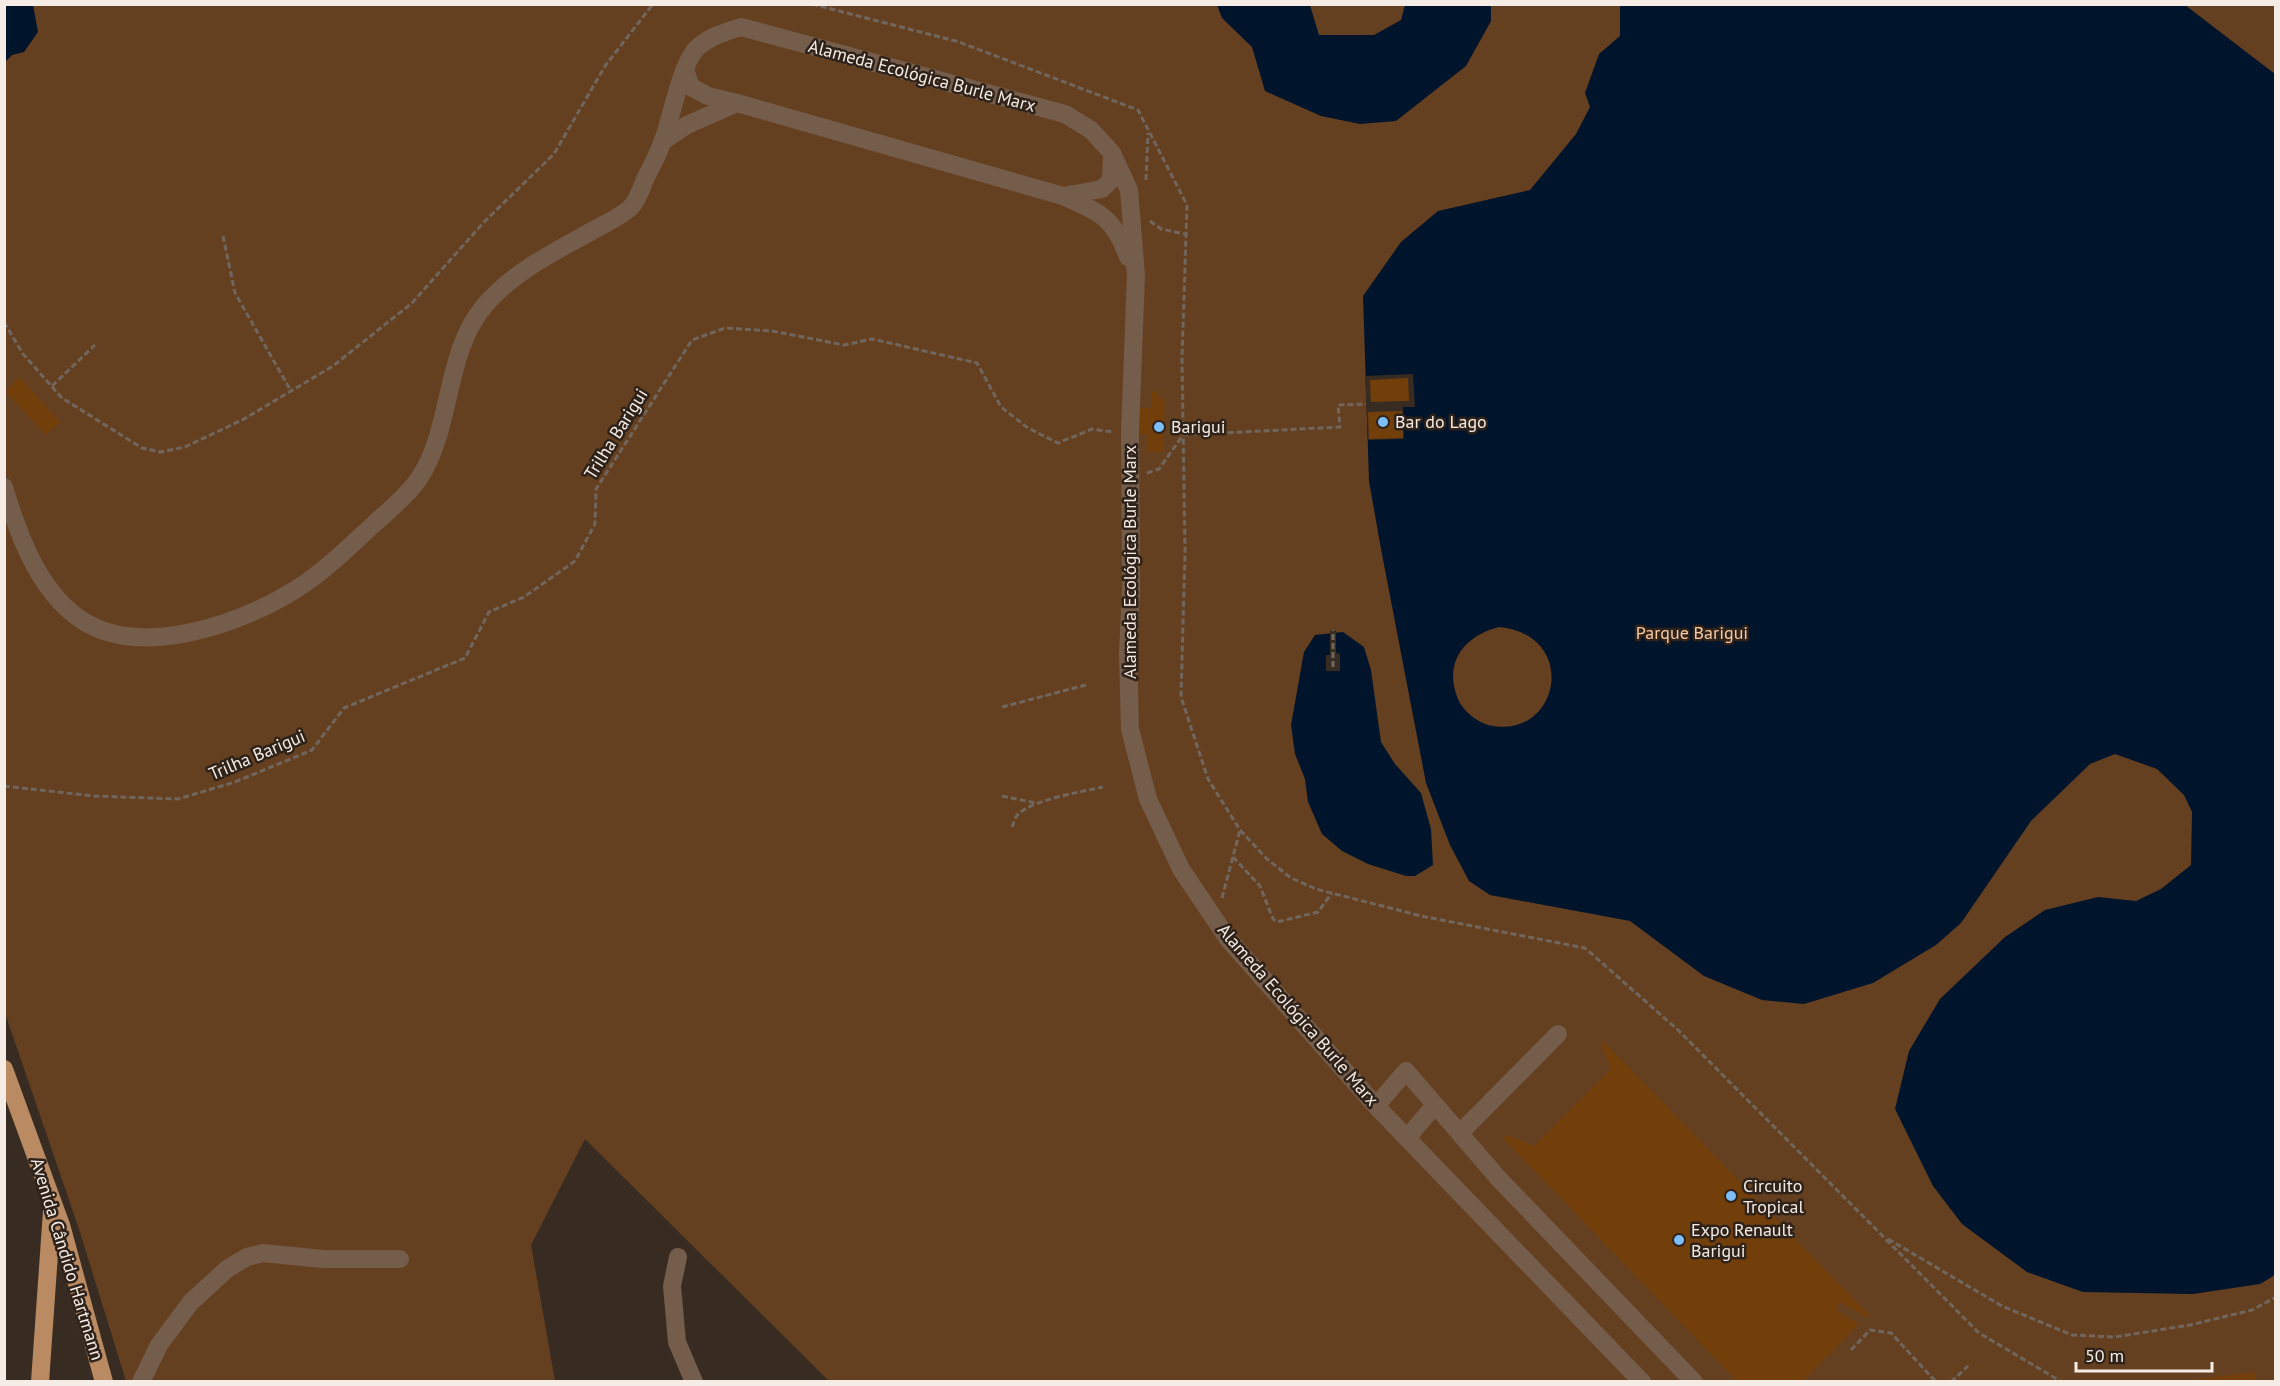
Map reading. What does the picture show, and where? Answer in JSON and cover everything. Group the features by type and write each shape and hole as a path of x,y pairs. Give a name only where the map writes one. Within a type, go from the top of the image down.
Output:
{"main road":[{"name":"Avenida Cândido Hartmann","path":"4,1069 53,1200 104,1382"},
{"path":"40,1382 53,1200"}],"street":[{"name":"Alameda Ecológica Burle Marx","path":"4,487 22,538 48,586 81,620 130,636 160,637 198,631 232,621 269,605 298,588 327,566 406,495 426,465 434,448 461,349 471,325 484,305 529,267 632,206 663,141 685,69 695,50 716,35 741,27 1065,114 1091,130 1112,153 1129,190 1136,275 1130,480 1131,589 1128,653 1130,729 1148,800 1182,869 1228,939 1376,1106 1642,1382"},
{"name":"Alameda Ecológica Burle Marx","path":"685,69 692,87 708,96 1063,196 1101,213 1121,237 1136,275"},
{"path":"663,141 687,125 737,103"},
{"path":"1063,196 1102,189 1111,180 1112,153"},
{"path":"1460,1133 1558,1034"},
{"path":"1376,1106 1406,1071 1499,1179 1694,1382"},
{"path":"1407,1138 1435,1105"},
{"path":"141,1382 159,1346 191,1302 227,1269 247,1257 263,1253 323,1259 400,1259"},
{"path":"678,1257 672,1286 677,1342 694,1382"}],"path":[{"path":"4,317 5,323 23,354 62,398 142,448 161,452 185,447 244,419 333,366 412,303 484,222 554,154 605,66 653,4"},
{"path":"812,4 960,42 1138,110 1149,131 1187,206 1182,358 1185,552 1181,697 1208,779 1240,830 1267,859 1291,878 1332,893 1421,916 1585,948 1678,1030 1979,1333 2062,1382"},
{"path":"1145,184 1149,131"},
{"path":"1146,215 1161,229 1186,234"},
{"path":"223,236 235,293 291,391"},
{"name":"Trilha Barigui","path":"4,786 94,796 178,799 235,782 312,750 345,708 465,658 489,612 524,597 575,561 595,524 596,489 692,340 725,328 772,331 844,345 872,339 977,363 1001,407 1028,428 1058,443 1092,429 1131,432"},
{"path":"52,386 95,345"},
{"path":"1183,435 1340,427 1338,405 1366,404"},
{"path":"1130,480 1159,469 1183,435"},
{"path":"1333,630 1333,667"},
{"path":"1002,707 1086,685"},
{"path":"1012,827 1017,815 1037,804 1103,787"},
{"path":"1002,796 1037,804"},
{"path":"1222,899 1240,830"},
{"path":"1233,856 1260,886 1273,919 1277,922 1318,912 1332,893"},
{"path":"1883,1236 2002,1306 2072,1335 2115,1337 2190,1325 2252,1310 2276,1297"},
{"path":"1851,1350 1870,1330 1891,1332 1936,1382"},
{"path":"1951,1382 1968,1366"}],"green space":[{"name":"Parque Barigui","path":"4,5 2275,5 2275,1381 829,1381 585,1139 531,1245 555,1381 126,1381 79,1229 5,1013"}],"water":[{"path":"5,4 33,5 38,32 24,52 12,55 5,62"},
{"path":"1217,5 1310,5 1319,35 1374,35 1401,20 1405,5 1491,5 1491,21 1466,66 1396,121 1360,124 1321,116 1265,91 1252,47 1222,18"},
{"path":"1620,5 2185,5 2275,74 2275,1275 2260,1284 2193,1294 2083,1292 2027,1272 1962,1224 1933,1186 1895,1109 1909,1051 1940,999 2005,937 2045,910 2098,897 2136,901 2161,889 2191,865 2192,812 2184,795 2157,769 2115,754 2090,764 2031,821 1961,923 1936,945 1873,983 1804,1004 1762,1000 1704,976 1630,921 1490,895 1469,881 1450,845 1426,783 1369,481 1363,296 1401,242 1438,211 1530,190 1576,134 1590,107 1585,93 1599,54 1620,36","holes":["1499,627 1525,634 1542,648 1550,666 1551,685 1544,704 1531,718 1512,726 1483,723 1467,711 1458,699 1454,686 1455,663 1467,644 1487,631"]},
{"path":"1343,632 1364,647 1371,670 1381,742 1395,764 1421,793 1431,829 1433,865 1415,876 1406,876 1368,864 1342,851 1322,834 1308,802 1305,779 1295,754 1291,725 1304,652 1315,635"}],"pier":[{"path":"1413,374 1415,407 1403,407 1404,439 1368,440 1365,376"},
{"path":"1330,630 1336,630 1336,653 1340,654 1340,671 1326,671 1326,655 1330,655"}],"building":[{"path":"19,377 60,422 46,435 6,392"},
{"path":"1408,378 1409,401 1371,402 1370,380"},
{"path":"1158,391 1158,398 1165,399 1163,452 1148,452 1148,434 1136,435 1136,408 1151,408 1151,392"},
{"path":"1402,411 1403,438 1369,439 1368,412"},
{"path":"1603,1041 1869,1315 1867,1318 1840,1302 1836,1310 1859,1324 1802,1382 1738,1382 1503,1138 1507,1135 1534,1146 1611,1069 1601,1043"},
{"path":"2255,1372 2256,1382 2197,1382 2196,1379"}],"place":[{"name":"Bar do Lago","path":"1383,422"},
{"name":"Barigui","path":"1159,427"},
{"name":"Circuito Tropical","path":"1731,1196"},
{"name":"Expo Renault Barigui","path":"1679,1240"}]}
